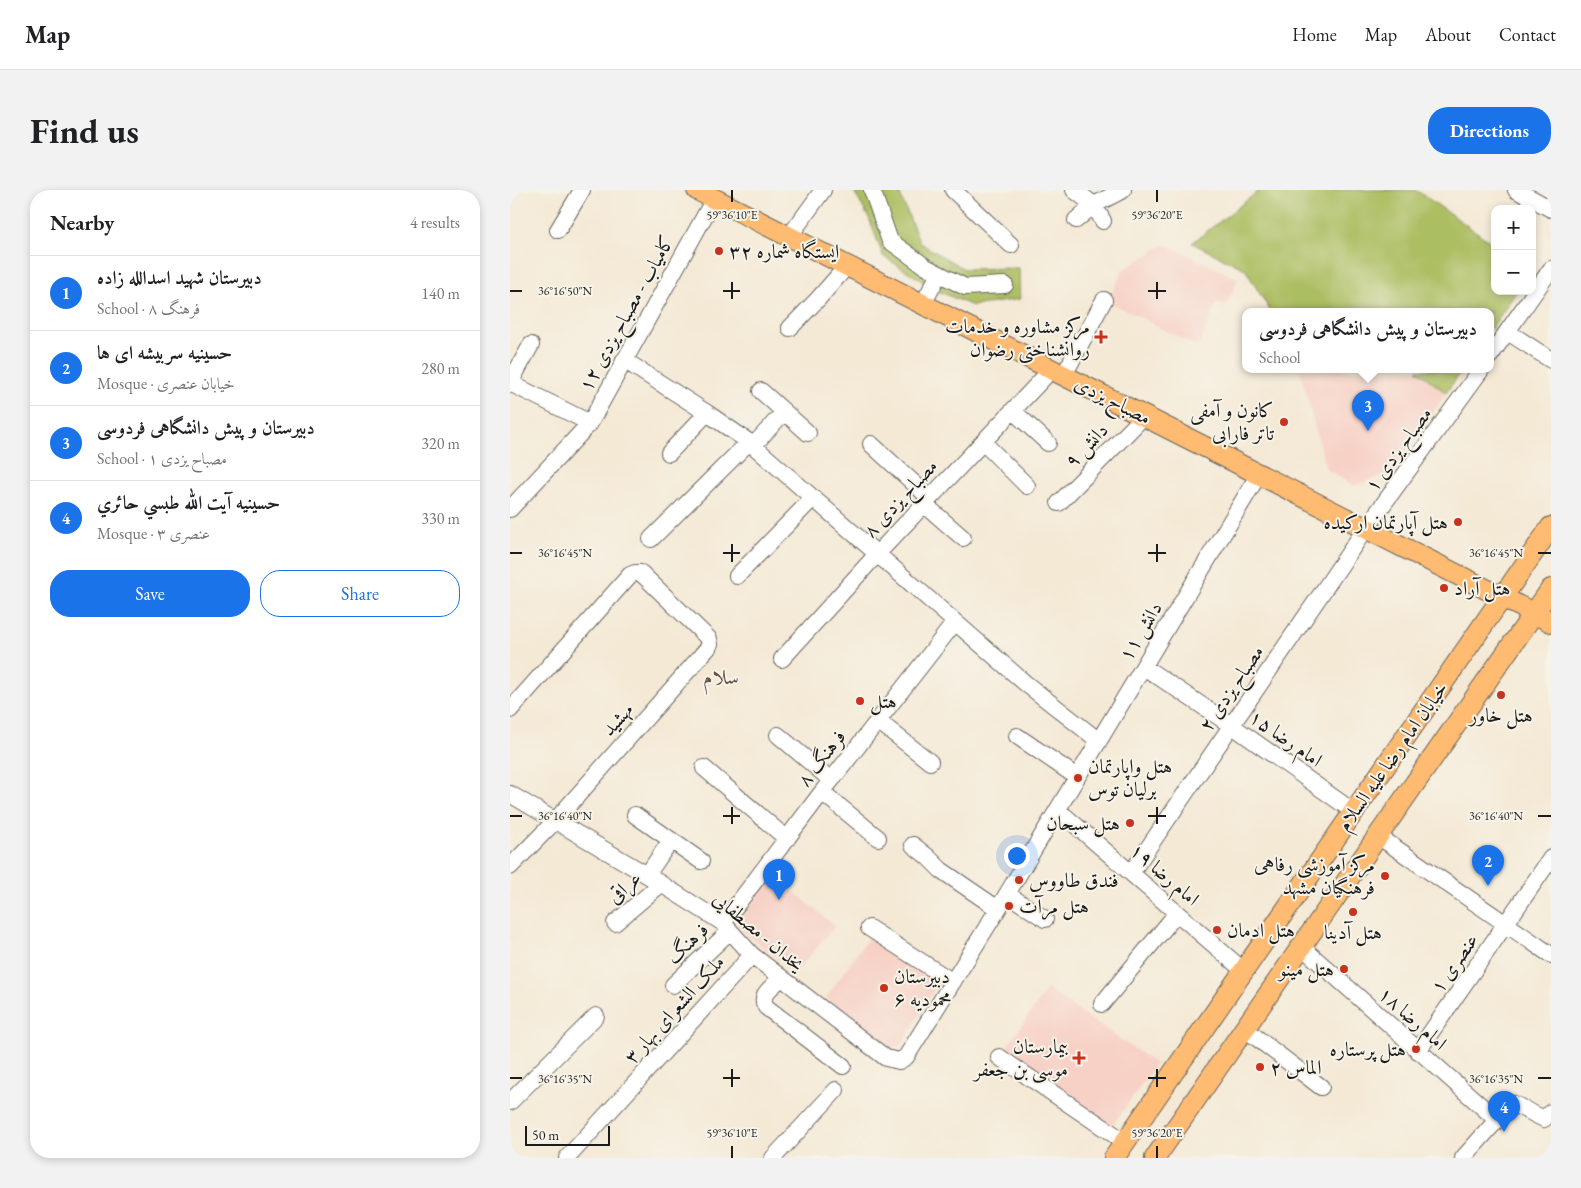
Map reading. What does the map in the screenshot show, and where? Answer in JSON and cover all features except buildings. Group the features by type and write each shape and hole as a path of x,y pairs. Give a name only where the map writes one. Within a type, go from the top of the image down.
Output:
{"main road":[{"name":"مصباح یزدی","path":"705,194 1543,618"},
{"name":"خیابان امام رضا علیه السلام","path":"1114,1158 1551,527"},
{"name":"خیابان امام رضا علیه السلام","path":"1154,1158 1378,836 1543,618 1551,589"}],"street":[{"path":"558,230 582,190"},
{"path":"790,237 823,190"},
{"path":"872,190 890,241 926,267 965,288 1005,285"},
{"path":"1074,190 1094,205 1103,222"},
{"path":"1076,220 1094,205 1123,190"},
{"path":"1516,190 1551,209"},
{"path":"959,192 1011,246"},
{"name":"کامیاب - مصباح یزدی ۱۲","path":"510,509 590,423 624,360 705,194"},
{"path":"790,328 847,266"},
{"path":"1494,351 1550,271"},
{"path":"923,304 939,274"},
{"name":"مصباح یزدی ۸","path":"782,659 877,554 983,442 1013,411 1058,372 1104,300"},
{"path":"1508,332 1551,360"},
{"path":"531,346 510,383 590,423"},
{"path":"624,360 707,413 751,444 1025,683 1099,741"},
{"name":"مصباح یزدی ۱","path":"1366,528 1479,373"},
{"path":"760,391 808,433"},
{"path":"1013,411 1048,443"},
{"path":"651,539 784,412"},
{"path":"669,453 707,413"},
{"name":"دانش ۹","path":"1059,503 1144,416"},
{"path":"983,442 1026,486"},
{"path":"871,444 964,538"},
{"name":"دانش ۱۱","path":"899,1061 906,1057 998,909 1260,474"},
{"path":"737,576 813,498"},
{"name":"مصباح یزدی ۲","path":"1131,873 1366,528"},
{"name":"مهشید","path":"510,710 630,575 635,573 641,573 709,639 710,644 702,655 555,820 510,867"},
{"name":"فرهنگ ۸","path":"727,927 826,786 955,622"},
{"name":"امام رضا ۱۵","path":"1144,667 1231,725 1354,812"},
{"path":"878,721 930,762"},
{"path":"778,735 878,838"},
{"path":"1017,736 1077,777"},
{"path":"704,768 787,839"},
{"name":"یخدان - مصطفایی","path":"510,794 647,875 727,927 752,954 781,978 886,1058 899,1061"},
{"name":"امام رضا ۱۹","path":"1058,810 1244,971"},
{"path":"635,815 700,861"},
{"path":"1378,836 1551,955"},
{"path":"647,875 671,840"},
{"path":"913,845 941,870 998,909"},
{"name":"عنصری ۱","path":"1418,1051 1551,858"},
{"name":"عراقی","path":"615,923 661,884"},
{"path":"1007,894 1045,919"},
{"path":"1102,1004 1177,913"},
{"name":"فرهنگ","path":"672,985 727,927"},
{"path":"869,928 953,982"},
{"name":"امام رضا ۱۸","path":"1302,947 1497,1120"},
{"name":"ملک الشعرای بهار ۳","path":"567,1158 752,954"},
{"path":"781,978 763,996 763,1002 766,1007 844,1066"},
{"path":"510,1102 596,1016"},
{"path":"1245,1029 1321,1088"},
{"path":"999,1057 1125,1142"},
{"path":"774,1158 836,1090"},
{"path":"1463,1158 1514,1104 1544,1119 1551,1112"}],"shaded area":[{"path":"1165,244 1238,279 1226,306 1217,302 1198,347 1108,301 1123,270"},
{"path":"1301,373 1421,373 1446,393 1394,471 1354,486 1326,469"},
{"path":"774,875 835,926 795,973 736,925"},
{"name":"دبیرستان محمودیه ۶","path":"870,935 940,979 903,1043 897,1047 885,1044 826,998"},
{"name":"بیمارستان موسی بن جعفر","path":"1047,989 1156,1064 1111,1128 1003,1052"}],"green space":[{"path":"853,190 898,190 920,243 964,269 1019,268 1020,299 973,306 940,292 883,256 869,218"},
{"path":"1260,190 1416,190 1491,242 1491,295 1514,295 1494,325 1494,308 1269,308 1245,269 1192,243"},
{"path":"1421,373 1460,373 1446,393"}],"place":[{"name":"ایستگاه شماره ۳۲","path":"719,251"},
{"name":"مرکز مشاوره و خدمات روانشناختی رضوان","path":"1101,337"},
{"name":"کانون و آمفی تاتر فارابی","path":"1284,422"},
{"name":"دبیرستان و پیش دانشگاهی فردوسی","path":"1368,431"},
{"name":"هتل آپارتمان ارکیده","path":"1458,522"},
{"name":"هتل آراد","path":"1444,588"},
{"name":"هتل خاور","path":"1501,695"},
{"name":"هتل","path":"860,701"},
{"name":"هتل واپارتمان برلیان توس","path":"1078,778"},
{"name":"هتل سبحان","path":"1130,823"},
{"name":"مرکز آموزشی رفاهی فرهنگیان مشهد","path":"1385,876"},
{"name":"فندق طاووس","path":"1019,880"},
{"name":"حسینیه سربیشه ای ها","path":"1488,886"},
{"name":"دبیرستان شهید اسدالله زاده","path":"779,900"},
{"name":"هتل مرآت","path":"1009,906"},
{"name":"هتل آدینا","path":"1353,912"},
{"name":"هتل ادمان","path":"1217,930"},
{"name":"هتل مینو","path":"1344,969"},
{"name":"دبیرستان محمودیه ۶","path":"884,988"},
{"name":"هتل پرستاره","path":"1416,1049"},
{"name":"بیمارستان موسی بن جعفر","path":"1079,1058"},
{"name":"الماس ۲","path":"1260,1067"},
{"name":"حسينيه آيت الله طبسي حائري","path":"1504,1132"}],"district":[{"name":"سلام","path":"721,677"}]}
